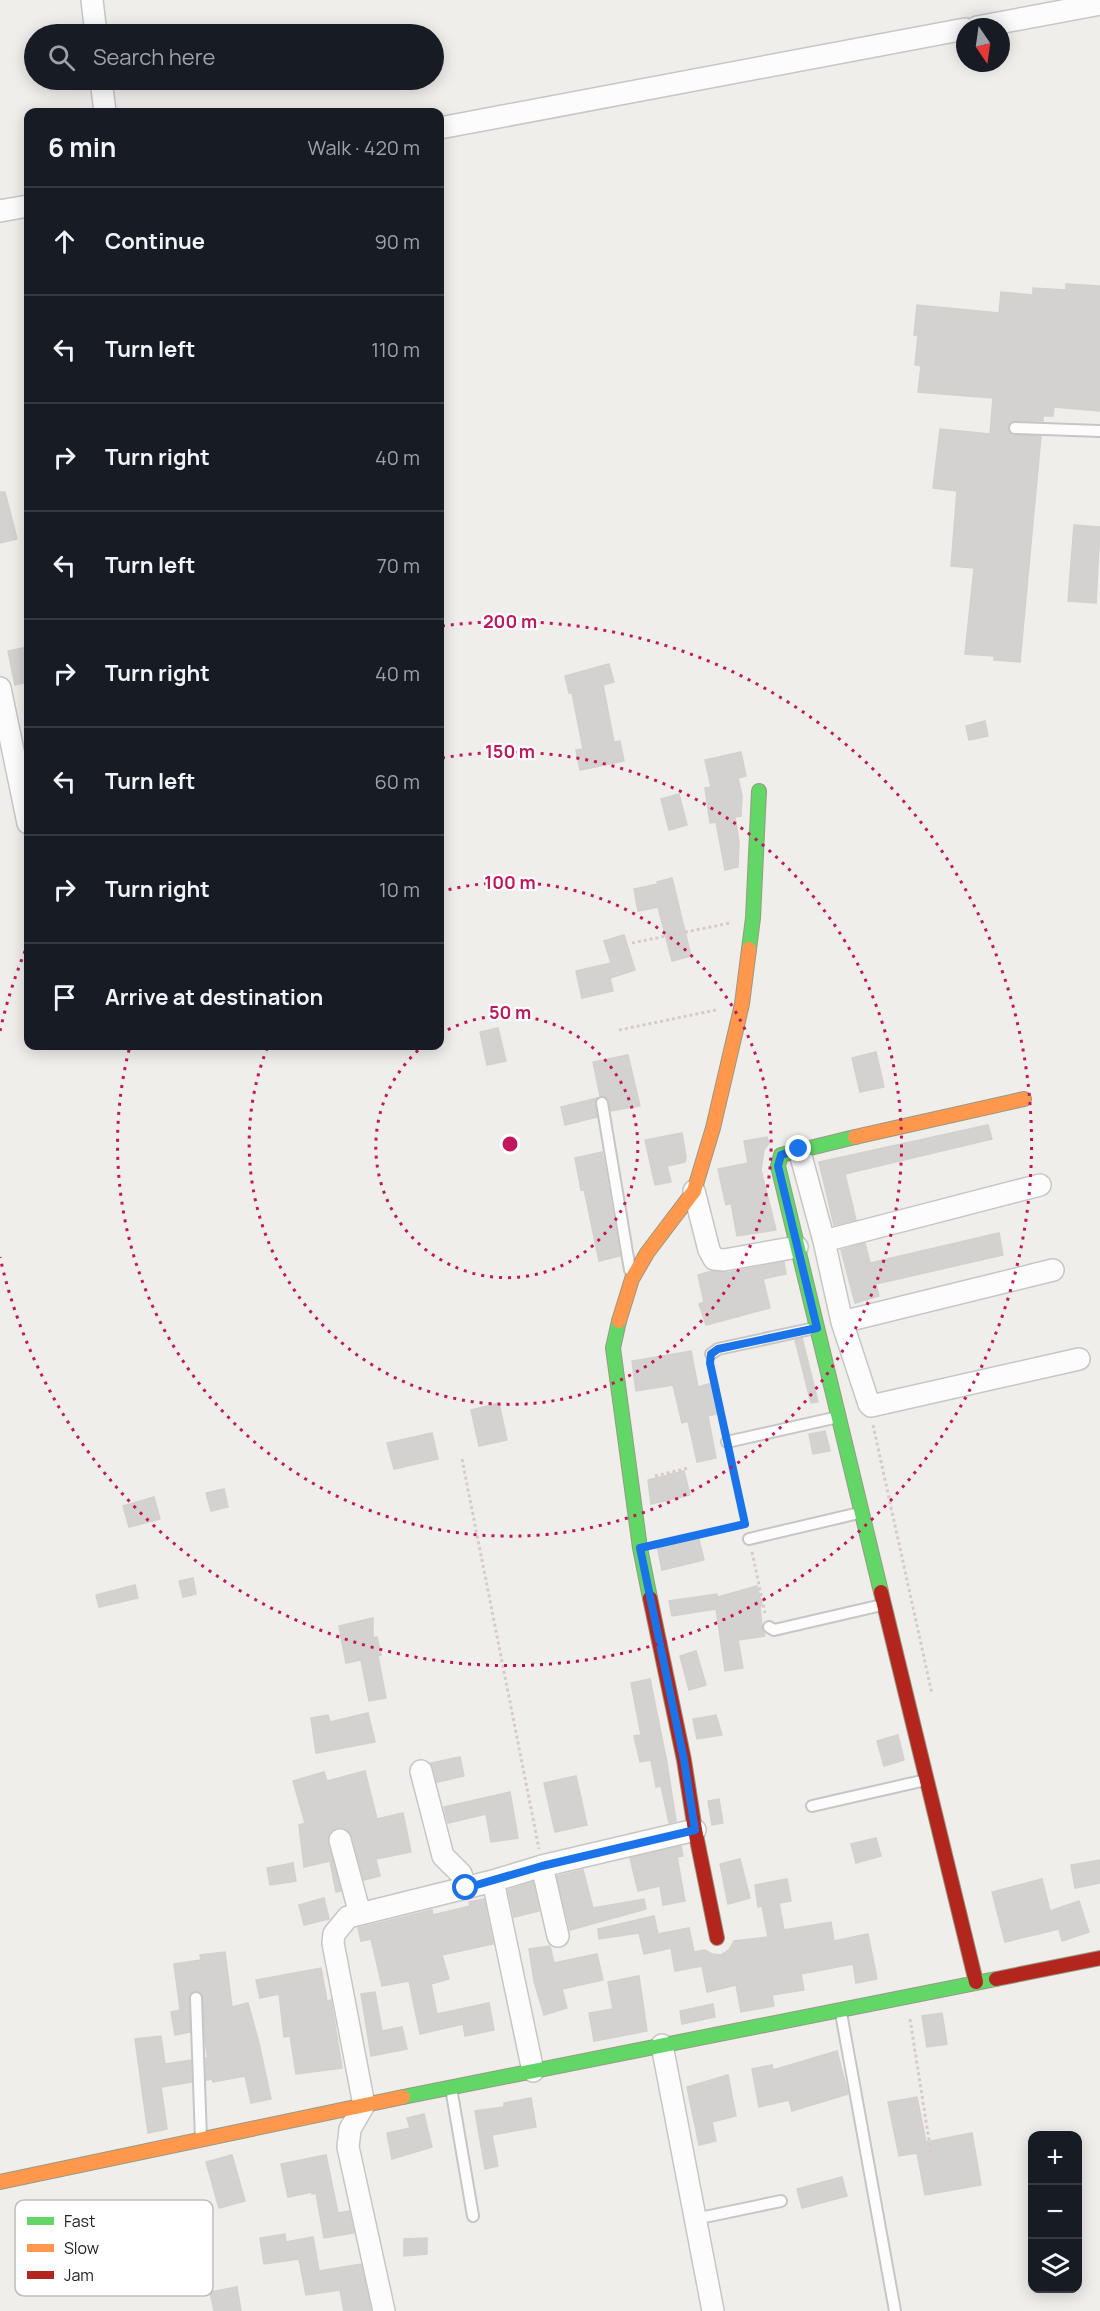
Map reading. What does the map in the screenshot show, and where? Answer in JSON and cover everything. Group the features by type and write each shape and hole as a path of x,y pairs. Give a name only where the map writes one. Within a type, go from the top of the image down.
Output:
{"street":[{"path":"92,0 95,24"},
{"path":"1010,21 1100,3"},
{"path":"444,127 956,31"},
{"path":"102,90 104,108"},
{"path":"0,211 24,207"},
{"path":"0,687 24,804"},
{"path":"717,1938 695,1830 684,1760 640,1548 613,1348 621,1309 632,1279 647,1253 694,1191 714,1128 742,1004 753,918 759,791"},
{"path":"976,1982 778,1166 781,1155 799,1149 1024,1099"},
{"path":"799,1149 824,1240 842,1322 869,1404 875,1406 1079,1359"},
{"path":"824,1240 1040,1185"},
{"path":"694,1191 709,1250 714,1259 724,1260 797,1247"},
{"path":"842,1322 1053,1270"},
{"path":"421,1772 443,1856 461,1874 466,1888"},
{"path":"384,2311 348,2147 350,2129 364,2105 333,1943 334,1934 348,1917 493,1881 542,1866 695,1830"},
{"path":"340,1840 360,1914"},
{"path":"542,1866 558,1936"},
{"path":"493,1881 533,2071"},
{"path":"0,2182 364,2105 1100,1958"},
{"path":"662,2045 712,2311"}],"lane":[{"path":"1015,428 1100,431"},
{"path":"602,1103 632,1279"},
{"path":"711,1354 718,1349 817,1328"},
{"path":"727,1442 839,1417"},
{"path":"748,1539 862,1512"},
{"path":"769,1627 774,1630 884,1605"},
{"path":"812,1806 927,1780"},
{"path":"196,1998 201,2139"},
{"path":"840,2010 895,2311"},
{"path":"451,2088 473,2216"},
{"path":"695,2219 781,2201"}],"path":[{"path":"632,943 753,918"},
{"path":"619,1030 742,1004"},
{"path":"711,1354 710,1363 769,1627"},
{"path":"869,1404 932,1695"},
{"path":"462,1459 542,1866"},
{"path":"630,1482 688,1467"},
{"path":"640,1548 745,1524"},
{"path":"907,1996 931,2152"}],"building":[{"path":"1066,284 1100,286 1100,411 1054,407 1053,416 1043,416 1043,421 1015,421 1008,425 1008,431 1012,435 1041,436 1020,662 994,660 994,656 965,654 974,568 951,566 957,491 933,488 940,429 990,434 993,398 918,392 921,366 915,365 918,335 914,335 917,305 999,313 1001,292 1033,295 1033,288 1066,290"},
{"path":"0,492 5,492 17,539 0,543"},
{"path":"1074,525 1100,527 1096,603 1068,601"},
{"path":"24,648 24,683 15,685 8,651"},
{"path":"609,664 614,682 603,685 614,742 620,741 624,761 580,770 576,750 583,749 572,693 569,693 565,676"},
{"path":"985,721 988,736 969,740 966,726"},
{"path":"741,752 746,776 738,778 742,796 741,816 735,817 739,842 738,867 725,870 716,822 710,823 705,788 711,787 705,760"},
{"path":"679,794 687,825 669,830 661,799"},
{"path":"672,878 691,956 672,961 658,907 638,911 634,889 658,884 657,882"},
{"path":"624,935 635,970 610,978 613,991 582,998 576,971 611,963 604,941"},
{"path":"498,1028 506,1061 487,1065 480,1032"},
{"path":"876,1052 884,1087 860,1092 852,1058"},
{"path":"628,1055 640,1106 611,1111 608,1099 600,1096 593,1062"},
{"path":"597,1098 595,1104 597,1117 565,1125 561,1107"},
{"path":"988,1125 992,1139 845,1174 856,1220 834,1225 819,1162"},
{"path":"682,1133 685,1162 667,1166 671,1182 655,1185 645,1140"},
{"path":"767,1137 769,1143 764,1150 761,1170 776,1230 737,1236 731,1203 726,1205 718,1169 748,1163 744,1141"},
{"path":"602,1152 620,1256 599,1261 575,1158"},
{"path":"999,1233 1003,1255 876,1284 879,1296 855,1303 841,1250 865,1243 870,1263"},
{"path":"784,1262 786,1274 763,1279 770,1308 706,1325 699,1304 704,1302 698,1275 712,1271 726,1273"},
{"path":"802,1338 818,1402 811,1403 795,1340"},
{"path":"691,1351 698,1387 712,1383 720,1413 708,1416 716,1458 697,1462 688,1421 682,1423 673,1385 636,1391 632,1361"},
{"path":"499,1403 507,1440 479,1446 471,1410"},
{"path":"825,1431 830,1451 813,1454 809,1434"},
{"path":"432,1433 438,1459 394,1469 387,1443"},
{"path":"684,1471 690,1495 651,1504 648,1480"},
{"path":"224,1489 228,1507 211,1511 206,1493"},
{"path":"154,1497 160,1519 129,1527 123,1506"},
{"path":"698,1536 704,1560 662,1570 657,1546"},
{"path":"193,1578 196,1594 183,1597 179,1581"},
{"path":"135,1585 138,1598 99,1607 96,1595"},
{"path":"757,1586 762,1605 760,1606 762,1627 765,1636 738,1640 743,1668 725,1671 716,1609 672,1616 669,1601 717,1594 718,1597"},
{"path":"373,1618 373,1638 377,1637 381,1655 378,1656 386,1698 369,1701 361,1660 346,1663 339,1626"},
{"path":"696,1651 706,1685 689,1690 680,1656"},
{"path":"650,1679 676,1821 669,1823 661,1786 656,1787 651,1760 640,1762 634,1736 641,1735 631,1683"},
{"path":"368,1713 375,1742 316,1753 311,1718 328,1715 330,1722"},
{"path":"716,1715 722,1735 697,1739 693,1719"},
{"path":"898,1735 904,1760 884,1766 877,1741"},
{"path":"460,1757 464,1776 437,1782 431,1763"},
{"path":"365,1771 377,1819 403,1813 411,1852 376,1859 380,1876 364,1880 352,1836 344,1828 336,1828 328,1837 341,1891 336,1892 330,1861 304,1867 299,1825 305,1823 293,1781 324,1772 327,1781"},
{"path":"576,1776 587,1825 555,1832 544,1783"},
{"path":"510,1792 518,1838 491,1842 486,1814 448,1823 444,1807"},
{"path":"719,1799 723,1823 712,1825 708,1801"},
{"path":"876,1838 881,1856 856,1863 851,1844"},
{"path":"681,1846 683,1856 677,1857 685,1901 663,1905 660,1886 638,1891 630,1858"},
{"path":"740,1859 750,1898 728,1904 720,1864"},
{"path":"1100,1860 1100,1883 1075,1888 1071,1865"},
{"path":"293,1863 296,1881 270,1885 267,1868"},
{"path":"583,1870 593,1908 644,1899 646,1909 570,1930 557,1876"},
{"path":"787,1879 791,1901 779,1903 784,1930 831,1922 834,1941 868,1934 877,1979 856,1983 853,1964 801,1974 804,1990 772,1995 774,2006 741,2012 736,1985 707,1992 702,1966 675,1971 671,1948 644,1954 639,1933 599,1939 598,1929 654,1916 658,1934 689,1928 694,1952 705,1950 721,1955 729,1950 734,1941 768,1937 762,1906 758,1907 755,1885"},
{"path":"1042,1879 1050,1911 1079,1901 1089,1932 1062,1941 1059,1929 1005,1942 992,1892"},
{"path":"533,1882 539,1911 514,1917 508,1890"},
{"path":"324,1898 329,1919 304,1925 299,1905"},
{"path":"484,1899 493,1944 442,1955 449,1979 431,1984 437,2014 489,2003 494,2030 465,2036 463,2024 420,2034 409,1981 382,1986 371,1939 361,1941 358,1928 432,1910 433,1915 470,1906 469,1902"},
{"path":"550,1946 554,1963 597,1954 603,1980 562,1989 567,2008 544,2015 534,1981 529,1949"},
{"path":"225,1952 232,2007 248,2003 271,2099 251,2103 245,2076 213,2082 212,2079 206,2080 206,2058 208,2058 203,1998 200,1992 195,1991 189,1995 190,2032 175,2035 171,2012 180,2010 174,1964 201,1960 200,1955"},
{"path":"321,1968 327,2001 331,2000 342,2068 296,2074 290,2036 284,2037 279,1994 260,1998 256,1980"},
{"path":"639,1976 647,2031 594,2041 589,2013 613,2009 608,1982"},
{"path":"375,1992 382,2031 402,2027 407,2049 371,2056 361,1994"},
{"path":"713,2004 715,2017 682,2024 680,2011"},
{"path":"942,2013 947,2044 927,2047 922,2016"},
{"path":"161,2036 165,2064 191,2060 191,2082 161,2087 167,2129 148,2133 135,2039"},
{"path":"837,2051 848,2094 792,2111 789,2100 759,2107 752,2069 772,2065 773,2070"},
{"path":"728,2075 736,2116 712,2122 716,2141 699,2145 687,2087"},
{"path":"917,2097 926,2142 972,2133 981,2185 925,2195 917,2153 899,2156 888,2102"},
{"path":"531,2098 536,2127 492,2135 498,2166 485,2169 475,2111 504,2107 504,2103"},
{"path":"424,2114 432,2147 392,2159 387,2133 410,2128 407,2118"},
{"path":"232,2155 245,2201 219,2208 206,2162"},
{"path":"326,2155 338,2213 349,2211 354,2233 324,2238 316,2193 288,2197 281,2164"},
{"path":"842,2177 847,2196 802,2208 797,2189"},
{"path":"285,2234 286,2242 313,2237 319,2271 361,2264 371,2311 344,2311 340,2290 306,2295 299,2259 264,2264 260,2238"},
{"path":"427,2238 427,2254 404,2256 404,2239"},
{"path":"237,2287 241,2311 214,2311 211,2296 213,2296 213,2291"}],"traffic: fast":[{"path":"749,949 753,918 759,791"},
{"path":"855,1137 781,1155 778,1166 881,1592"},
{"path":"619,1321 613,1348 640,1548 650,1598"},
{"path":"403,2097 996,1979"}],"traffic: slow":[{"path":"619,1321 632,1279 647,1253 694,1191 713,1128 742,1004 749,949"},
{"path":"855,1137 1024,1099"},
{"path":"0,2182 403,2097"}],"traffic: jam":[{"path":"881,1592 976,1982"},
{"path":"650,1598 684,1760 695,1830 717,1938"},
{"path":"996,1979 1100,1958"}],"route":[{"path":"466,1888 542,1866 695,1830 684,1760 640,1548 745,1524 710,1363 711,1354 718,1349 817,1328 778,1166 781,1155 799,1149"}]}
